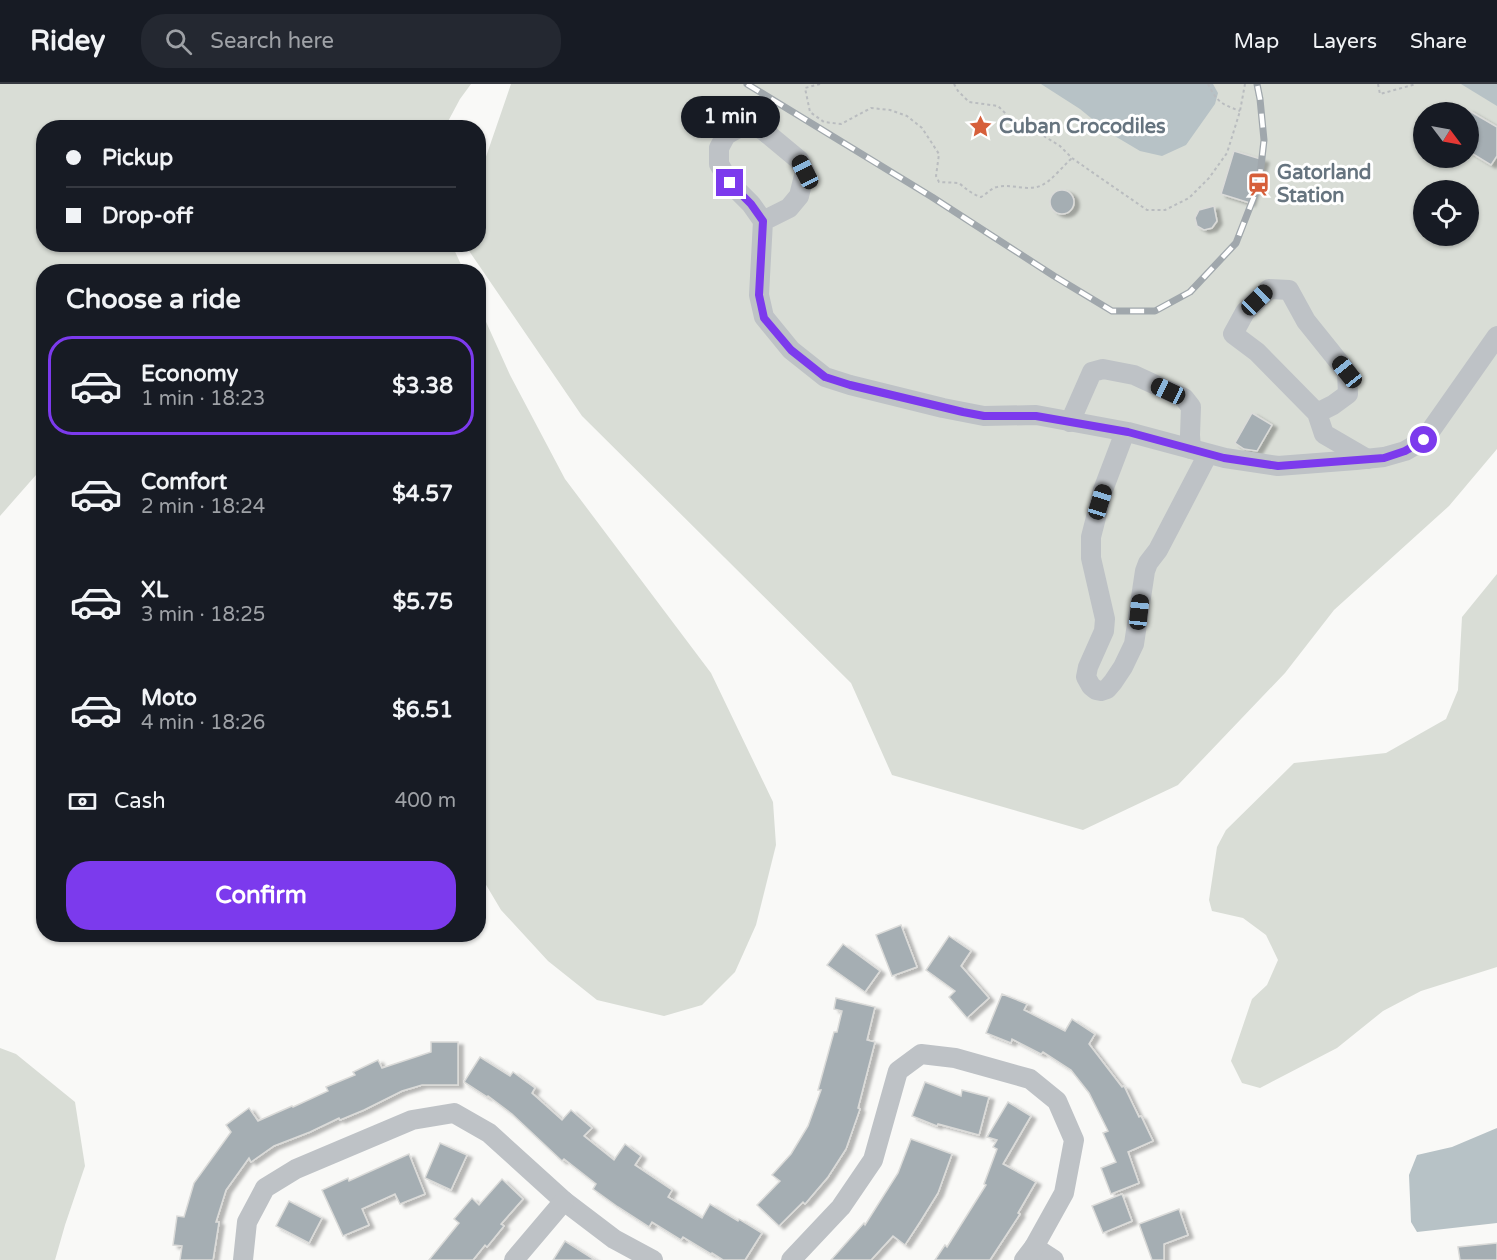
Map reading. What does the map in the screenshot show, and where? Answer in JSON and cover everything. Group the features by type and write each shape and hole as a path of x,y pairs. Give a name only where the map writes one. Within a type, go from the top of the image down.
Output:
{"street":[{"path":"763,221 789,207 799,196 805,172 798,160 751,123 726,135 719,148 719,164 730,183 751,204 763,221 759,295 764,318 791,350 825,377 901,398 984,416 1036,416 1125,432 1224,458 1278,466 1384,458 1405,451 1424,440 1497,336"},
{"path":"1317,413 1348,394 1347,372 1306,321 1289,290 1269,289 1245,312 1233,334 1257,352 1317,413 1324,434 1367,459"},
{"path":"1070,422 1092,372 1103,369 1134,375 1184,398 1191,407 1190,435 1199,452"},
{"path":"1125,432 1103,490 1091,537 1091,558 1105,619 1104,631 1086,677 1096,690 1107,689 1129,656 1137,629 1144,571 1158,550 1199,452"},
{"path":"791,1260 841,1207 873,1160 898,1071 921,1054 955,1058 1030,1079 1057,1101 1074,1140 1064,1193 1029,1253 1054,1260"},
{"path":"243,1260 247,1222 265,1188 296,1169 412,1120 454,1113 489,1133 564,1201 614,1239 653,1260"},
{"path":"514,1260 564,1201"}],"path":[{"path":"820,84 805,88 810,112 824,122 841,124 871,108 890,110 907,116 922,128 939,154 936,176 939,182 959,183 981,197 993,187 1026,188 1044,185 1072,158"},
{"path":"954,84 969,102 998,106 1010,118 1060,146 1072,158 1147,210 1165,210 1190,198 1209,178 1227,153 1240,111 1245,84"},
{"path":"1208,84 1216,100 1240,111"},
{"path":"1378,84 1380,94 1416,84"}],"shaded area":[{"path":"0,84 471,84 449,120 36,120 36,252 455,252 461,264 36,264 36,475 0,516"},
{"path":"511,84 1497,84 1497,449 1449,506 1334,610 1285,673 1178,785 1083,830 892,775 851,683 582,416 486,276 486,264 478,264 470,252 486,252 486,157"},
{"path":"1041,84 1213,84 1218,93 1215,104 1186,145 1162,156 1140,151 1108,132 1080,109"},
{"path":"1461,84 1497,84 1497,106"},
{"path":"486,322 510,375 565,479 711,673 773,802 776,845 756,925 735,972 702,1005 664,1016 597,1000 548,961 501,910 486,885"},
{"path":"1497,574 1497,967 1421,991 1383,1011 1337,1048 1260,1088 1242,1083 1231,1061 1252,999 1267,985 1278,960 1266,935 1243,918 1212,911 1209,900 1217,847 1226,830 1294,763 1386,753 1446,719 1458,690 1462,617"},
{"path":"0,1048 16,1054 75,1102 85,1166 55,1260 0,1260"},
{"path":"1497,1128 1497,1223 1417,1232 1411,1222 1409,1175 1417,1155 1452,1147"}],"building":[{"path":"1479,116 1497,127 1497,156 1491,165 1479,158"},
{"path":"1234,151 1264,160 1250,203 1221,194"},
{"path":"1062,190 1070,194 1074,202 1070,210 1062,214 1054,210 1050,202 1054,194"},
{"path":"1214,206 1217,221 1212,228 1204,230 1197,226 1195,218 1199,210"},
{"path":"1252,413 1272,425 1257,451 1244,449 1235,443"},
{"path":"901,925 917,967 892,976 876,935"},
{"path":"949,936 971,951 961,966 989,998 967,1018 949,997 955,991 926,970"},
{"path":"843,944 880,971 865,992 827,965"},
{"path":"1002,994 1027,1004 1024,1010 1065,1031 1072,1019 1095,1034 1089,1044 1122,1087 1124,1086 1153,1141 1128,1152 1139,1183 1111,1194 1101,1168 1116,1162 1103,1133 1108,1131 1089,1093 1071,1070 1043,1052 1041,1054 1012,1039 1011,1043 986,1033"},
{"path":"836,998 875,1007 867,1040 875,1042 858,1108 860,1109 846,1149 828,1177 805,1204 803,1202 779,1226 757,1205 780,1181 772,1175 791,1154 808,1126 821,1090 818,1090 842,1011 834,1009"},
{"path":"431,1042 458,1042 458,1085 422,1085 402,1091 364,1110 340,1120 339,1118 274,1146 251,1162 249,1158 226,1190 216,1222 219,1222 213,1260 180,1260 182,1246 173,1245 177,1216 184,1217 194,1183 231,1132 226,1125 249,1108 258,1121 293,1107 328,1091 326,1087 355,1075 353,1072 378,1060 382,1068 431,1052"},
{"path":"480,1057 510,1076 513,1072 535,1088 532,1093 562,1120 571,1110 592,1128 584,1136 614,1160 625,1144 641,1156 635,1165 672,1190 668,1197 702,1218 710,1204 762,1233 745,1260 723,1260 683,1237 681,1240 652,1222 649,1227 593,1189 596,1184 564,1159 562,1161 512,1114 464,1082"},
{"path":"925,1082 961,1096 962,1090 989,1097 979,1135 938,1124 937,1126 912,1116"},
{"path":"1008,1102 1031,1116 1003,1164 1036,1182 1018,1213 1020,1214 990,1260 935,1260 945,1245 947,1247 986,1185 984,1184 997,1149 993,1147 997,1140 987,1137"},
{"path":"911,1139 952,1154 938,1193 905,1245 893,1236 871,1260 831,1260 864,1223 865,1225 898,1173"},
{"path":"440,1143 467,1155 451,1190 425,1178"},
{"path":"409,1154 425,1194 400,1204 395,1194 362,1209 369,1225 343,1236 322,1190 348,1178 349,1181"},
{"path":"502,1179 523,1199 501,1224 504,1226 487,1247 485,1245 473,1260 429,1260 459,1223 454,1219 472,1198 479,1205"},
{"path":"1122,1194 1132,1221 1103,1233 1092,1206"},
{"path":"289,1201 322,1218 309,1243 276,1226"},
{"path":"1179,1209 1188,1235 1164,1244 1164,1260 1152,1260 1139,1224"},
{"path":"565,1241 595,1260 553,1260"},
{"path":"1497,1243 1497,1260 1460,1260 1458,1247"}],"railway":[{"path":"747,84 1112,311 1155,311 1190,292 1236,243 1259,184 1264,140 1257,84"}],"place":[{"name":"Cuban Crocodiles","path":"981,127"},
{"name":"Gatorland Station","path":"1259,184"}],"route":[{"path":"730,183 751,204 763,221 759,295 764,318 791,350 825,377 963,412 984,416 1036,416 1128,432 1224,458 1278,466 1384,458 1405,451 1424,440"}]}
